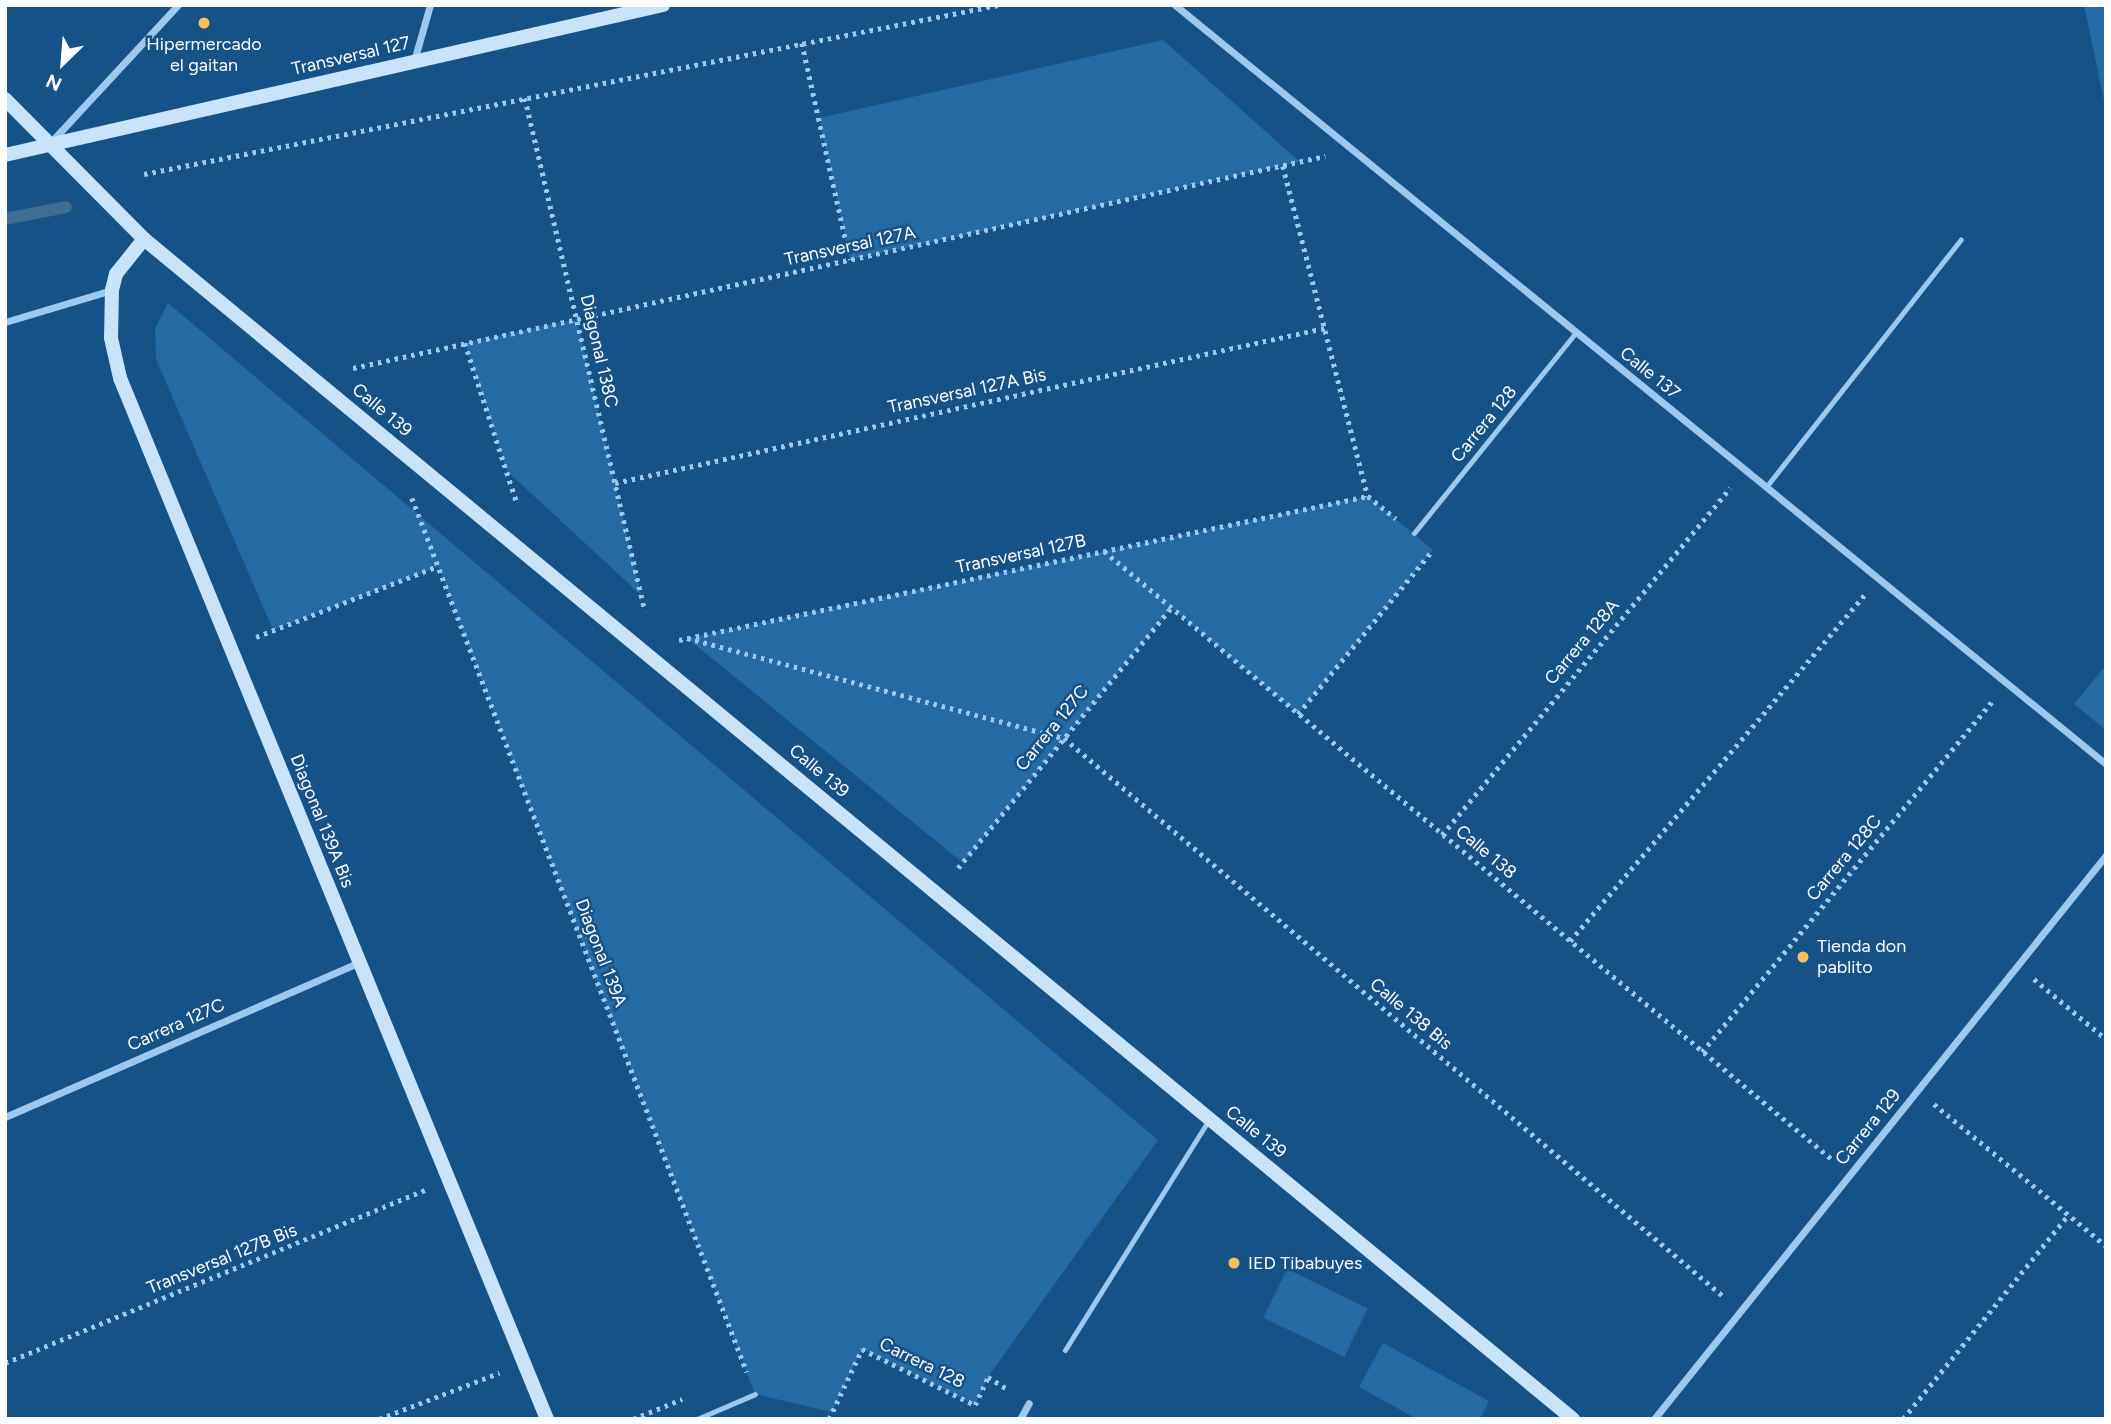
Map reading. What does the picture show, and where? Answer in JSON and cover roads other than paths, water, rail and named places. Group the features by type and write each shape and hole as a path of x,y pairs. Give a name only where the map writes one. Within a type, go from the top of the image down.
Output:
{"main road":[{"name":"Transversal 127","path":"5,155 663,5"},
{"name":"Calle 139","path":"5,99 144,239 1573,1419"},
{"name":"Diagonal 139A Bis","path":"144,239 116,274 111,290 111,338 120,379 547,1419"}],"street":[{"path":"48,145 178,5"},
{"path":"413,62 430,5"},
{"name":"Calle 137","path":"1175,5 2106,764"},
{"path":"5,322 111,290"},
{"name":"Carrera 129","path":"1654,1419 2106,855"},
{"name":"Carrera 127C","path":"5,1117 359,962"},
{"path":"1020,1419 1029,1402"}],"lane":[{"path":"1766,487 1961,239"},
{"name":"Carrera 128","path":"1414,533 1576,332"},
{"path":"1065,1350 1209,1119"},
{"path":"697,1419 755,1394"}],"waterway":[{"path":"5,219 66,207"}],"place":[{"name":"Hipermercado el gaitan","path":"204,23"},
{"name":"Tienda don pablito","path":"1803,957"},
{"name":"IED Tibabuyes","path":"1234,1263"}]}
